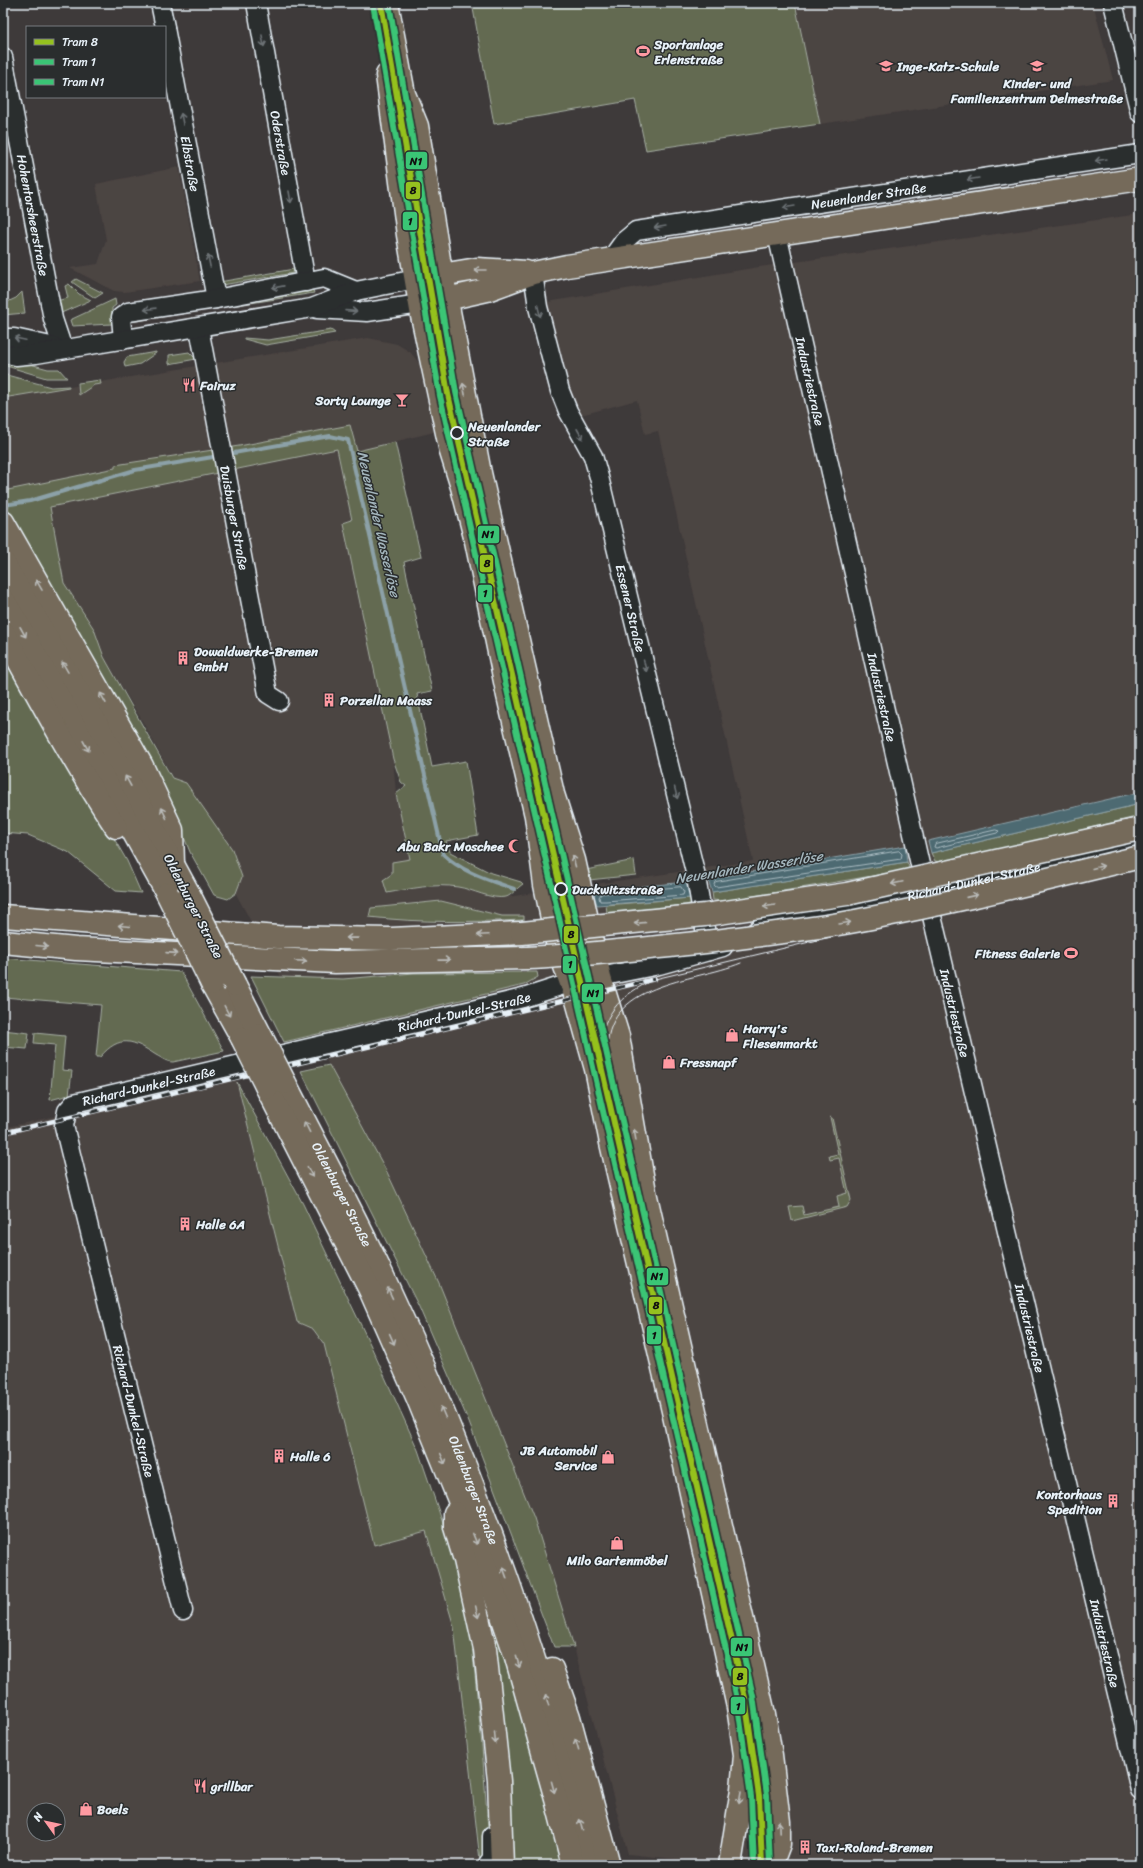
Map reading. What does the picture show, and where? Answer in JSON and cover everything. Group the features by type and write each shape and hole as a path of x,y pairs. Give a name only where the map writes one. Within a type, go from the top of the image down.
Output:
{"main road":[{"path":"374,3 390,96 408,235 420,304 451,452 476,541 508,696 536,816 545,885 558,947 596,1069 611,1143 673,1411 742,1731 745,1755 742,1789 730,1865"},
{"path":"387,3 404,94 417,126 442,274 481,481 553,794 574,860 600,978 618,1036 646,1200 764,1714 771,1755 778,1822 779,1844 772,1865"},
{"name":"Neuenlander Straße","path":"420,304 487,290 533,273 1140,179"},
{"name":"Neuenlander Straße","path":"416,279 477,269 533,273"},
{"path":"3,522 142,766 172,830 173,864"},
{"name":"Oldenburger Straße","path":"3,562 98,726 189,894 235,985 251,1036 276,1086 370,1290 455,1490 481,1554 516,1657 547,1763 594,1861"},
{"name":"Oldenburger Straße","path":"3,599 21,628 167,893 212,984 251,1036"},
{"path":"3,632 98,799 123,838 148,858"},
{"path":"3,916 278,936 390,939 522,933 705,915 847,894 1140,828"},
{"path":"3,942 76,949 328,962 528,958 588,955 780,933 849,922 924,907 1140,857"},
{"name":"Oldenburger Straße","path":"276,1086 354,1218 407,1328 453,1435 518,1609 544,1648 569,1717 594,1861"},
{"path":"455,1490 455,1527 465,1560 485,1649 499,1781 502,1865"}],"street":[{"name":"Elbstraße","path":"160,3 165,26"},
{"name":"Oderstraße","path":"256,3 306,282"},
{"path":"1113,3 1140,113"},
{"name":"Elbstraße","path":"166,32 216,299"},
{"name":"Hohentorsheerstraße","path":"3,57 53,319 63,349"},
{"name":"Neuenlander Straße","path":"611,260 624,241 636,230 1140,154"},
{"name":"Industriestraße","path":"777,234 926,891 1140,1790"},
{"name":"Essener Straße","path":"533,273 538,307 560,391 568,411 593,456 599,477 689,847 701,900 709,951"},
{"path":"123,340 121,317 128,312 216,299 324,278 356,291"},
{"name":"Neuenlander Straße","path":"3,354 16,356 199,328 312,308 356,291 416,279"},
{"name":"Neuenlander Straße","path":"312,308 367,312 420,304"},
{"name":"Duisburger Straße","path":"199,328 268,694 279,701"},
{"name":"Neuenlander Straße","path":"3,338 14,338 63,349"},
{"name":"Richard-Dunkel-Straße","path":"600,978 659,965 741,942 766,923 868,904 1140,843"},
{"path":"570,983 600,978"},
{"name":"Richard-Dunkel-Straße","path":"183,1611 64,1126 67,1111 74,1103 523,998 570,983"},
{"path":"486,1865 492,1858 491,1804 499,1781"}],"shaded area":[{"name":"Inge-Katz-Schule","path":"795,3 1093,3 1113,80 820,124"},
{"path":"179,167 200,281 125,292 114,291 70,268 98,264 106,240 96,184"},
{"path":"1140,214 1140,1865 772,1865 703,1862 628,1854 574,1647 534,1518 439,1283 387,1172 141,719 104,657 94,629 64,583 50,507 3,495 3,398 368,338 397,344 410,352 420,364 434,432 357,451 337,449 352,520 343,522 393,759 396,794 410,859 392,874 387,893 417,888 446,886 458,887 499,897 507,897 753,861 658,431 645,434 637,400 581,415 573,401 547,302 759,267"},
{"path":"234,1075 297,1322 313,1329 324,1344 374,1544 426,1531 454,1627 478,1854 481,1865 3,1865 3,1128"}],"green space":[{"name":"Sportanlage Erlenstraße","path":"472,3 795,3 820,124 646,150 635,100 494,124"},
{"path":"294,269 293,273 222,285 219,282"},
{"path":"76,279 103,293 95,298 72,282"},
{"path":"69,284 79,294 91,300 59,314 56,301 68,298 65,286"},
{"path":"312,288 314,293 130,322 129,316"},
{"path":"22,292 25,313 3,315 3,304 16,298"},
{"path":"115,299 116,305 112,308 112,324 72,326 70,320"},
{"path":"331,330 335,333 266,345 244,339 268,340"},
{"path":"156,352 140,364 125,367 124,362 127,357"},
{"path":"189,352 196,359 169,364 169,355"},
{"path":"8,358 48,369 59,369 67,378 46,378 3,365 3,362"},
{"path":"3,374 51,387 69,387 3,398"},
{"path":"100,380 101,384 94,385 79,395 78,383"},
{"path":"350,425 357,451 395,442 421,557 404,562 432,691 417,694 432,767 466,761 478,835 446,841 450,852 491,873 521,882 523,884 506,897 494,897 463,888 449,886 422,887 387,893 383,880 392,874 392,862 410,859 396,794 406,786 401,782 393,759 343,523 352,520 337,449 50,507 64,583 94,629 104,657 172,778 186,783 232,849 242,877 236,893 228,899 214,895 190,852 172,807 3,505 3,491 115,468 115,465 239,446"},
{"path":"3,658 91,804 112,835 127,861 141,893 116,891 68,852 28,835 3,833"},
{"path":"1140,804 1140,816 944,863 935,861 931,853"},
{"path":"634,860 636,875 589,880 586,870"},
{"path":"907,862 909,867 907,870 724,901 713,900 712,892"},
{"path":"690,898 692,903 686,905 607,913 606,905"},
{"path":"441,901 502,916 524,916 524,920 446,922 369,917 371,908"},
{"path":"3,958 181,972 224,1051 171,1062 164,1060 133,1043 120,1042 107,1050 100,1057 96,1057 101,1005 3,997"},
{"path":"537,972 538,977 524,985 284,1042 251,976 343,979 414,973"},
{"path":"3,1030 29,1033 27,1049 3,1047"},
{"path":"35,1033 65,1036 62,1070 72,1071 69,1095 50,1100 55,1045 34,1043"},
{"path":"329,1065 387,1172 439,1283 534,1518 574,1647 554,1647 468,1420 419,1307 301,1071"},
{"path":"237,1082 303,1204 370,1344 418,1450 450,1544 470,1624 482,1746 488,1829 487,1846 480,1861 454,1627 426,1531 374,1545 324,1344 313,1329 297,1322"},
{"path":"830,1117 832,1118 851,1200 847,1207 792,1221 789,1207 802,1206 804,1215 839,1207 837,1196 847,1193 839,1158 830,1160 829,1156 838,1154"},
{"path":"497,1633 545,1796 562,1865 510,1865 491,1636"}],"water":[{"path":"1140,792 1140,804 931,853 928,841"},
{"path":"905,846 907,862 712,892 708,879"},
{"path":"686,882 690,898 597,905 593,891"}],"waterway":[{"name":"Neuenlander Wasserlöse","path":"228,454 330,436 348,440 443,854 451,861 468,871 514,889"},
{"name":"Neuenlander Wasserlöse","path":"4,505 30,501 135,470 219,456"}],"tram line":[{"name":"8","path":"381,3 448,394 745,1698 759,1796 762,1865"},
{"name":"N1","path":"389,3 456,392 753,1696 767,1795 770,1865"},
{"name":"1","path":"373,4 440,396 737,1699 751,1797 754,1865"},
{"path":"599,1057 603,1029 614,1009 631,992 655,979 1140,863"},
{"path":"610,1076 607,1055 610,1031 620,1012 635,999 654,989 676,981 721,970 741,963"}],"railway":[{"path":"3,1133 655,979"}],"place":[{"name":"Sportanlage Erlenstraße","path":"643,51"},
{"name":"Inge-Katz-Schule","path":"886,66"},
{"name":"Kinder- und Familienzentrum Delmestraße","path":"1037,66"},
{"name":"Fairuz","path":"189,385"},
{"name":"Sorty Lounge","path":"402,400"},
{"name":"Neuenlander Straße","path":"457,433"},
{"name":"Dowaldwerke-Bremen GmbH","path":"183,658"},
{"name":"Porzellan Maass","path":"329,700"},
{"name":"Abu Bakr Moschee","path":"515,846"},
{"name":"Duckwitzstraße","path":"561,889"},
{"name":"Fitness Galerie","path":"1071,953"},
{"name":"Harry's Fliesenmarkt","path":"732,1035"},
{"name":"Fressnapf","path":"669,1062"},
{"name":"Halle 6A","path":"185,1224"},
{"name":"Halle 6","path":"279,1456"},
{"name":"JB Automobil Service","path":"608,1457"},
{"name":"Kontorhaus Spedition","path":"1113,1501"},
{"name":"Milo Gartenmöbel","path":"617,1543"},
{"name":"grillbar","path":"200,1786"},
{"name":"Boels","path":"86,1809"},
{"name":"Taxi-Roland-Bremen","path":"805,1847"}]}
